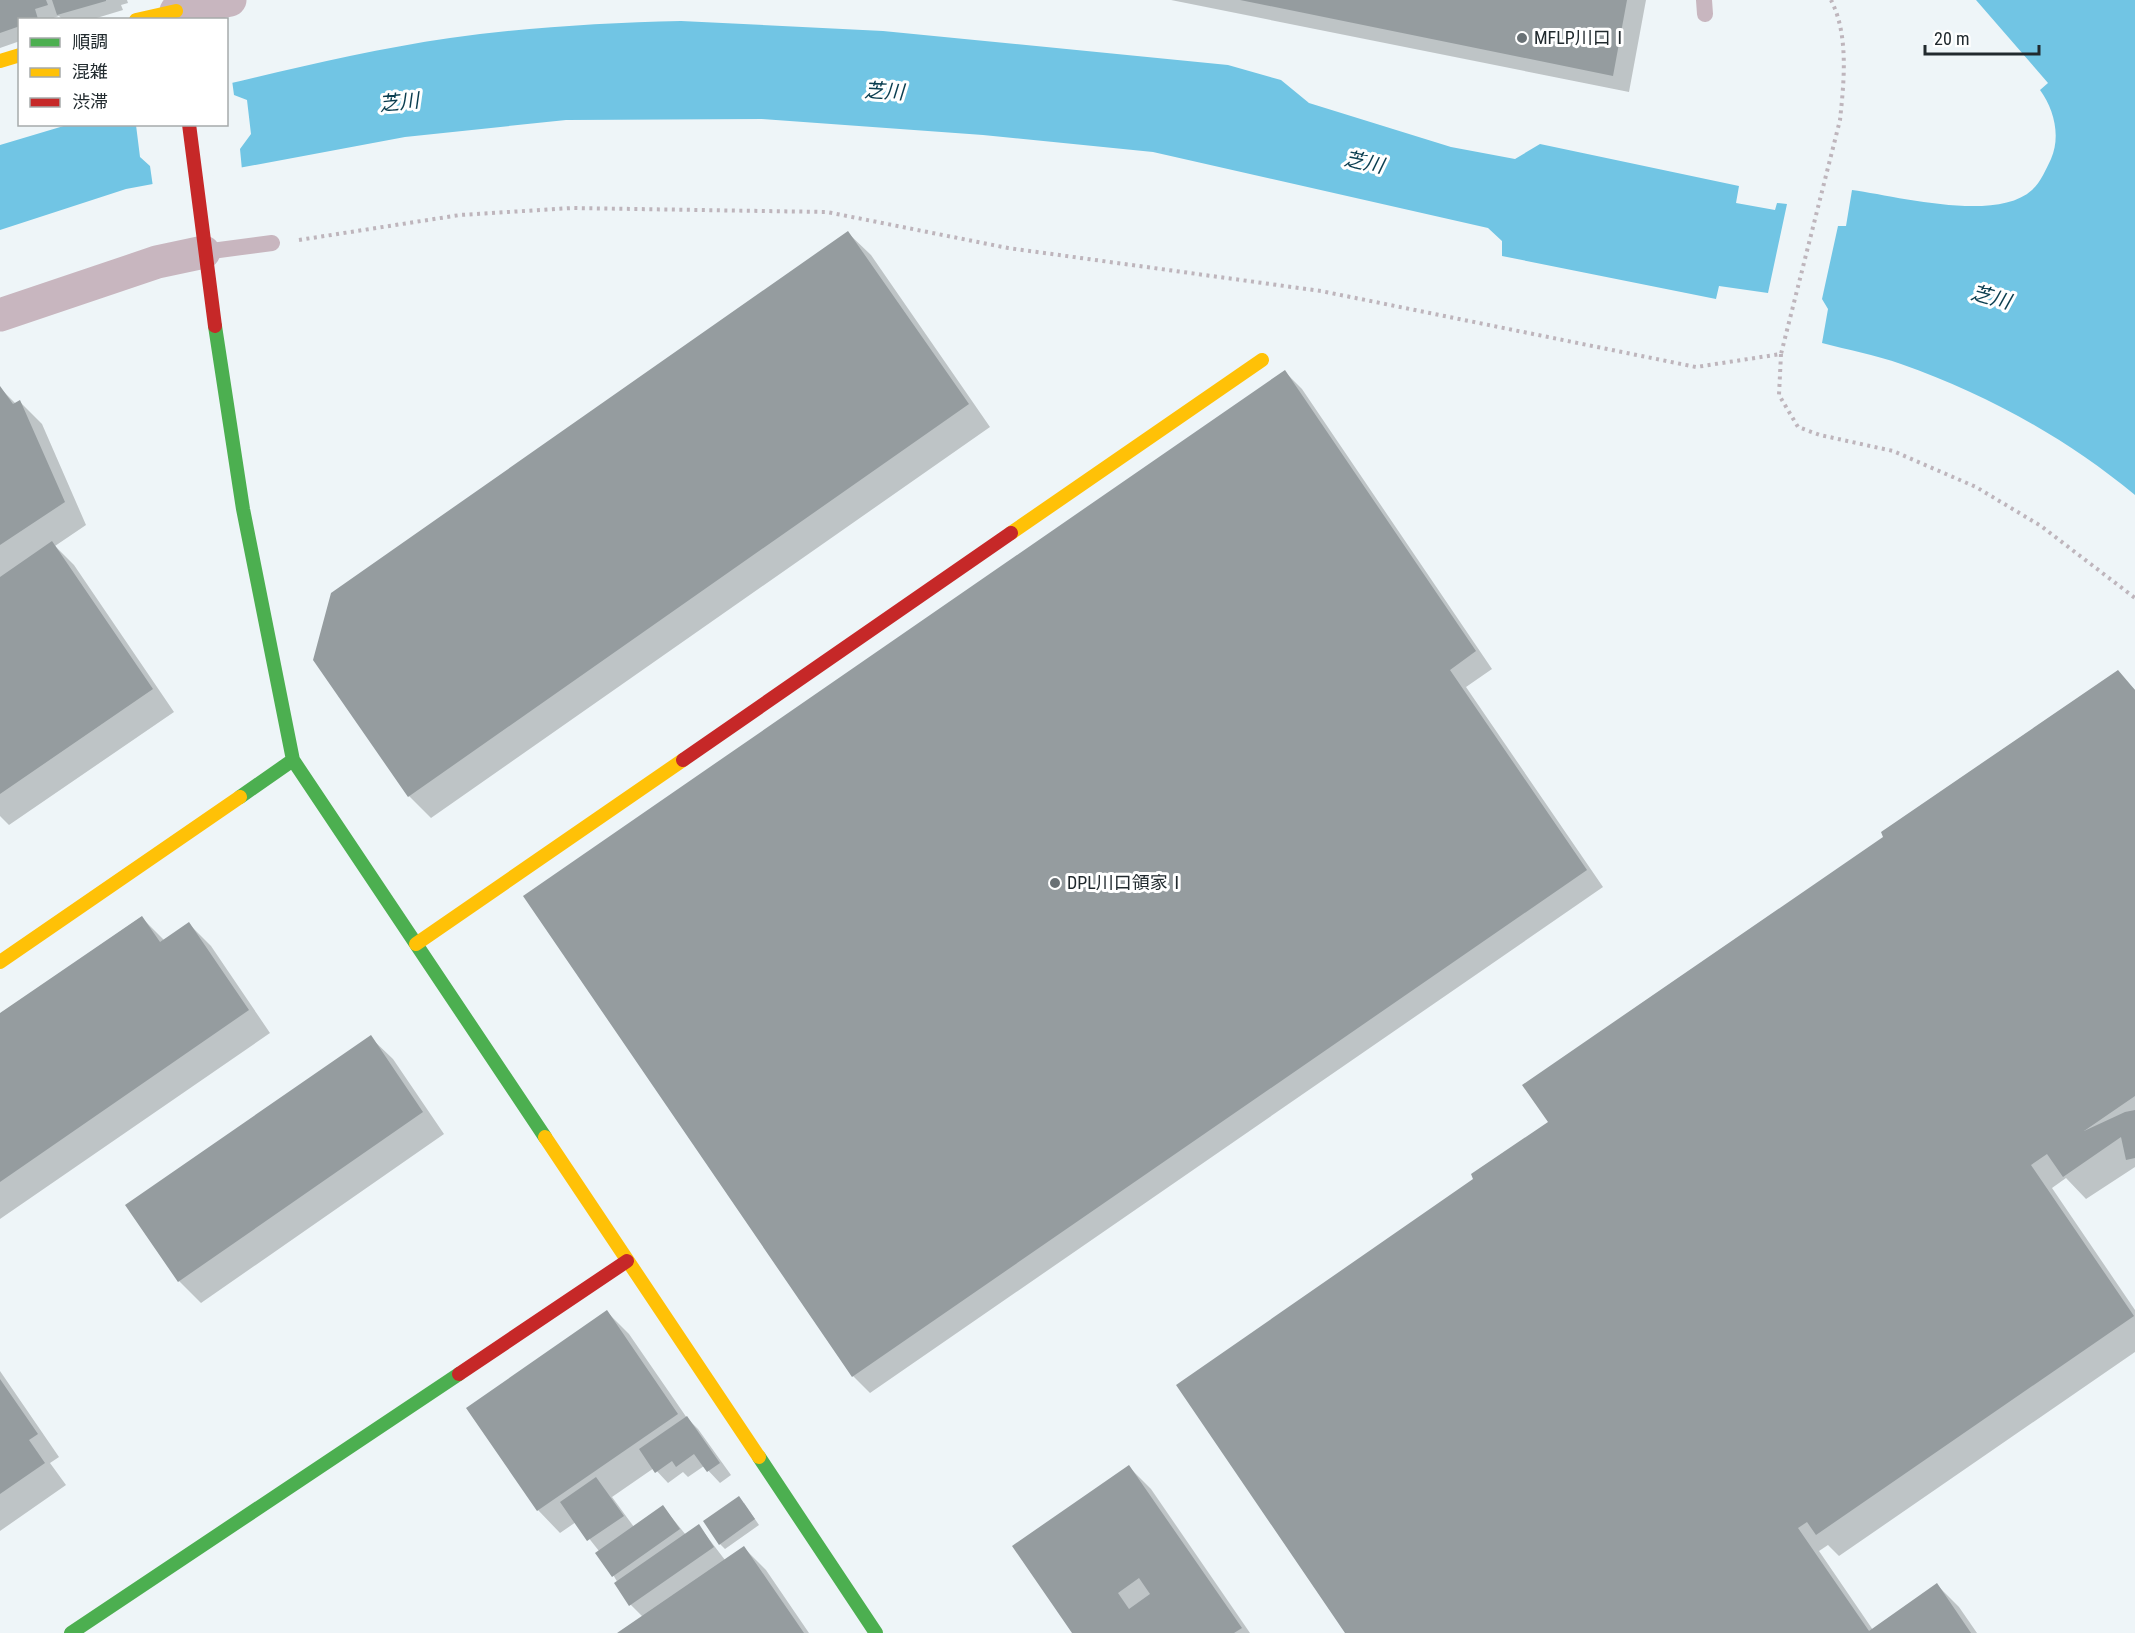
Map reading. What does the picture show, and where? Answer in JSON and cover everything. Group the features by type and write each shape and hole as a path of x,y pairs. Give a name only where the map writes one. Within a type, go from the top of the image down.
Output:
{"street":[{"path":"144,18 230,0"},
{"path":"0,61 18,56"},
{"path":"189,126 202,239 243,509 293,760 876,1633"},
{"path":"0,315 157,262 202,239"},
{"path":"416,944 1262,360"},
{"path":"0,962 293,760"},
{"path":"71,1633 627,1261"}],"lane":[{"path":"202,239 272,243"}],"path":[{"path":"1831,0 1843,48 1845,81 1840,120 1781,354 1779,395 1798,427 1820,435 1893,451 1976,487 2041,526 2135,598"},
{"path":"272,243 460,215 572,208 827,212 1008,248 1321,291 1696,367 1781,354"}],"water":[{"name":"芝川","path":"1976,0 2135,0 2135,495 2081,454 1994,403 1901,364 1822,343 1828,309 1822,299 1838,226 1846,226 1852,190 1945,205 1995,205 2016,200 2032,190 2041,179 2051,159 2056,132 2049,106 2040,90 2048,83"},
{"name":"芝川","path":"681,21 883,31 1228,65 1281,80 1309,103 1451,147 1515,159 1540,144 1739,186 1736,203 1775,210 1777,203 1787,204 1768,293 1719,286 1716,299 1502,256 1502,241 1488,228 1153,152 983,135 762,119 566,120 405,137 126,189 0,230 0,145 64,126 228,126 228,84 393,47 479,34 594,24"}],"pier":[{"path":"232,80 234,95 247,100 251,134 240,149 242,170 153,187 150,166 140,157 136,126 228,126 228,81"}],"building":[{"path":"0,0 46,0 48,5 35,9 38,18 18,18 18,27 0,33"},
{"path":"52,0 106,0 106,1 57,15"},
{"name":"MFLP川口Ⅰ","path":"1240,0 1627,0 1613,76"},
{"path":"848,231 969,404 408,797 313,660 331,593"},
{"name":"DPL川口領家Ⅰ","path":"1285,370 1476,651 1450,670 1587,870 852,1377 523,896"},
{"path":"0,386 13,404 20,400 65,502 0,545"},
{"path":"52,541 153,689 0,794 0,577"},
{"path":"2118,670 2135,690 2135,1096 2084,1131 2125,1112 2135,1110 2135,1158 2126,1160 2121,1137 2063,1177 2047,1154 2031,1165 2134,1316 1816,1535 1807,1522 1798,1528 1869,1631 1937,1583 1971,1633 1345,1633 1176,1385 1473,1179 1471,1174 1548,1122 1522,1085 1883,837 1881,832"},
{"path":"142,916 160,942 189,922 249,1010 0,1182 0,1013"},
{"path":"371,1035 423,1112 178,1282 125,1205"},
{"path":"607,1310 678,1414 537,1511 466,1408"},
{"path":"0,1379 38,1434 29,1440 45,1463 0,1494"},
{"path":"687,1416 720,1463 707,1472 694,1454 676,1467 672,1461 655,1473 639,1449"},
{"path":"1129,1465 1242,1628 1234,1633 1072,1633 1012,1546","holes":["1139,1578 1150,1594 1129,1609 1118,1593"]},
{"path":"596,1477 624,1516 587,1541 560,1502"},
{"path":"739,1496 755,1519 719,1545 703,1521"},
{"path":"663,1505 680,1529 612,1577 595,1553"},
{"path":"699,1524 714,1547 629,1606 614,1583"},
{"path":"744,1546 804,1633 617,1633"}],"traffic: fast":[{"path":"215,326 243,509 293,760 240,797"},
{"path":"293,760 545,1137"},
{"path":"71,1633 459,1374"},
{"path":"759,1457 876,1633"}],"traffic: slow":[{"path":"145,18 176,11"},
{"path":"0,61 18,56"},
{"path":"1011,533 1262,360"},
{"path":"416,944 683,760"},
{"path":"0,962 240,797"},
{"path":"545,1137 759,1457"}],"traffic: jam":[{"path":"189,126 215,326"},
{"path":"683,760 1011,533"},
{"path":"459,1374 627,1261"}],"place":[{"name":"MFLP川口Ⅰ","path":"1522,38"},
{"name":"DPL川口領家Ⅰ","path":"1055,883"}]}
